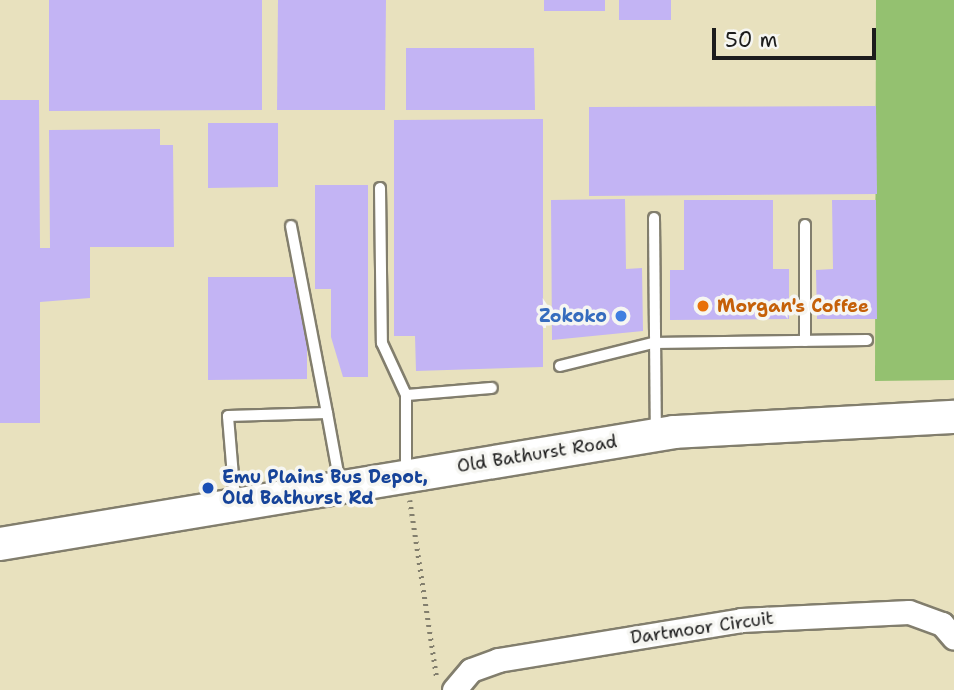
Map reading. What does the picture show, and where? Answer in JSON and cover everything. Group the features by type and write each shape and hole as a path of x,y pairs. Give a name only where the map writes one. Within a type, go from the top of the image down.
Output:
{"main road":[{"name":"Old Bathurst Road","path":"0,544 656,435 739,425 954,417"}],"street":[{"name":"Dartmoor Circuit","path":"450,688 471,670 498,660 741,620 909,612 942,624 954,638"}],"lane":[{"path":"380,188 382,344 406,395 406,476"},
{"path":"654,218 653,343 656,435"},
{"path":"805,225 805,341"},
{"path":"291,226 340,487"},
{"path":"560,366 653,343 867,340"},
{"path":"406,395 492,388"},
{"path":"235,504 228,416 327,412"}],"path":[{"path":"406,476 438,684 450,688"}],"green space":[{"path":"876,0 954,0 954,380 875,381"}],"building":[{"path":"49,0 262,0 262,110 49,111"},
{"path":"278,0 386,0 385,110 277,110"},
{"path":"544,0 605,0 605,11 544,11"},
{"path":"619,0 671,0 671,20 619,20"},
{"path":"406,48 534,48 535,110 406,110"},
{"path":"0,100 39,100 40,248 50,248 49,130 160,129 160,145 173,145 174,247 90,247 90,298 40,302 40,423 0,423"},
{"path":"876,106 877,194 589,196 589,107"},
{"path":"543,119 543,367 416,371 415,336 394,336 394,120"},
{"path":"208,123 278,123 278,187 208,188"},
{"path":"315,185 368,185 368,377 343,377 331,337 331,289 315,289"},
{"path":"625,199 626,269 642,268 643,331 552,340 551,200"},
{"path":"684,200 773,200 773,269 789,269 789,319 670,320 670,270 684,270"},
{"path":"832,200 876,200 877,319 817,319 816,270 833,269"},
{"path":"208,277 296,277 307,322 307,379 208,380"}],"place":[{"name":"Morgan's Coffee","path":"703,306"},
{"name":"Zokoko","path":"621,316"},
{"name":"Emu Plains Bus Depot, Old Bathurst Rd","path":"208,488"}]}
